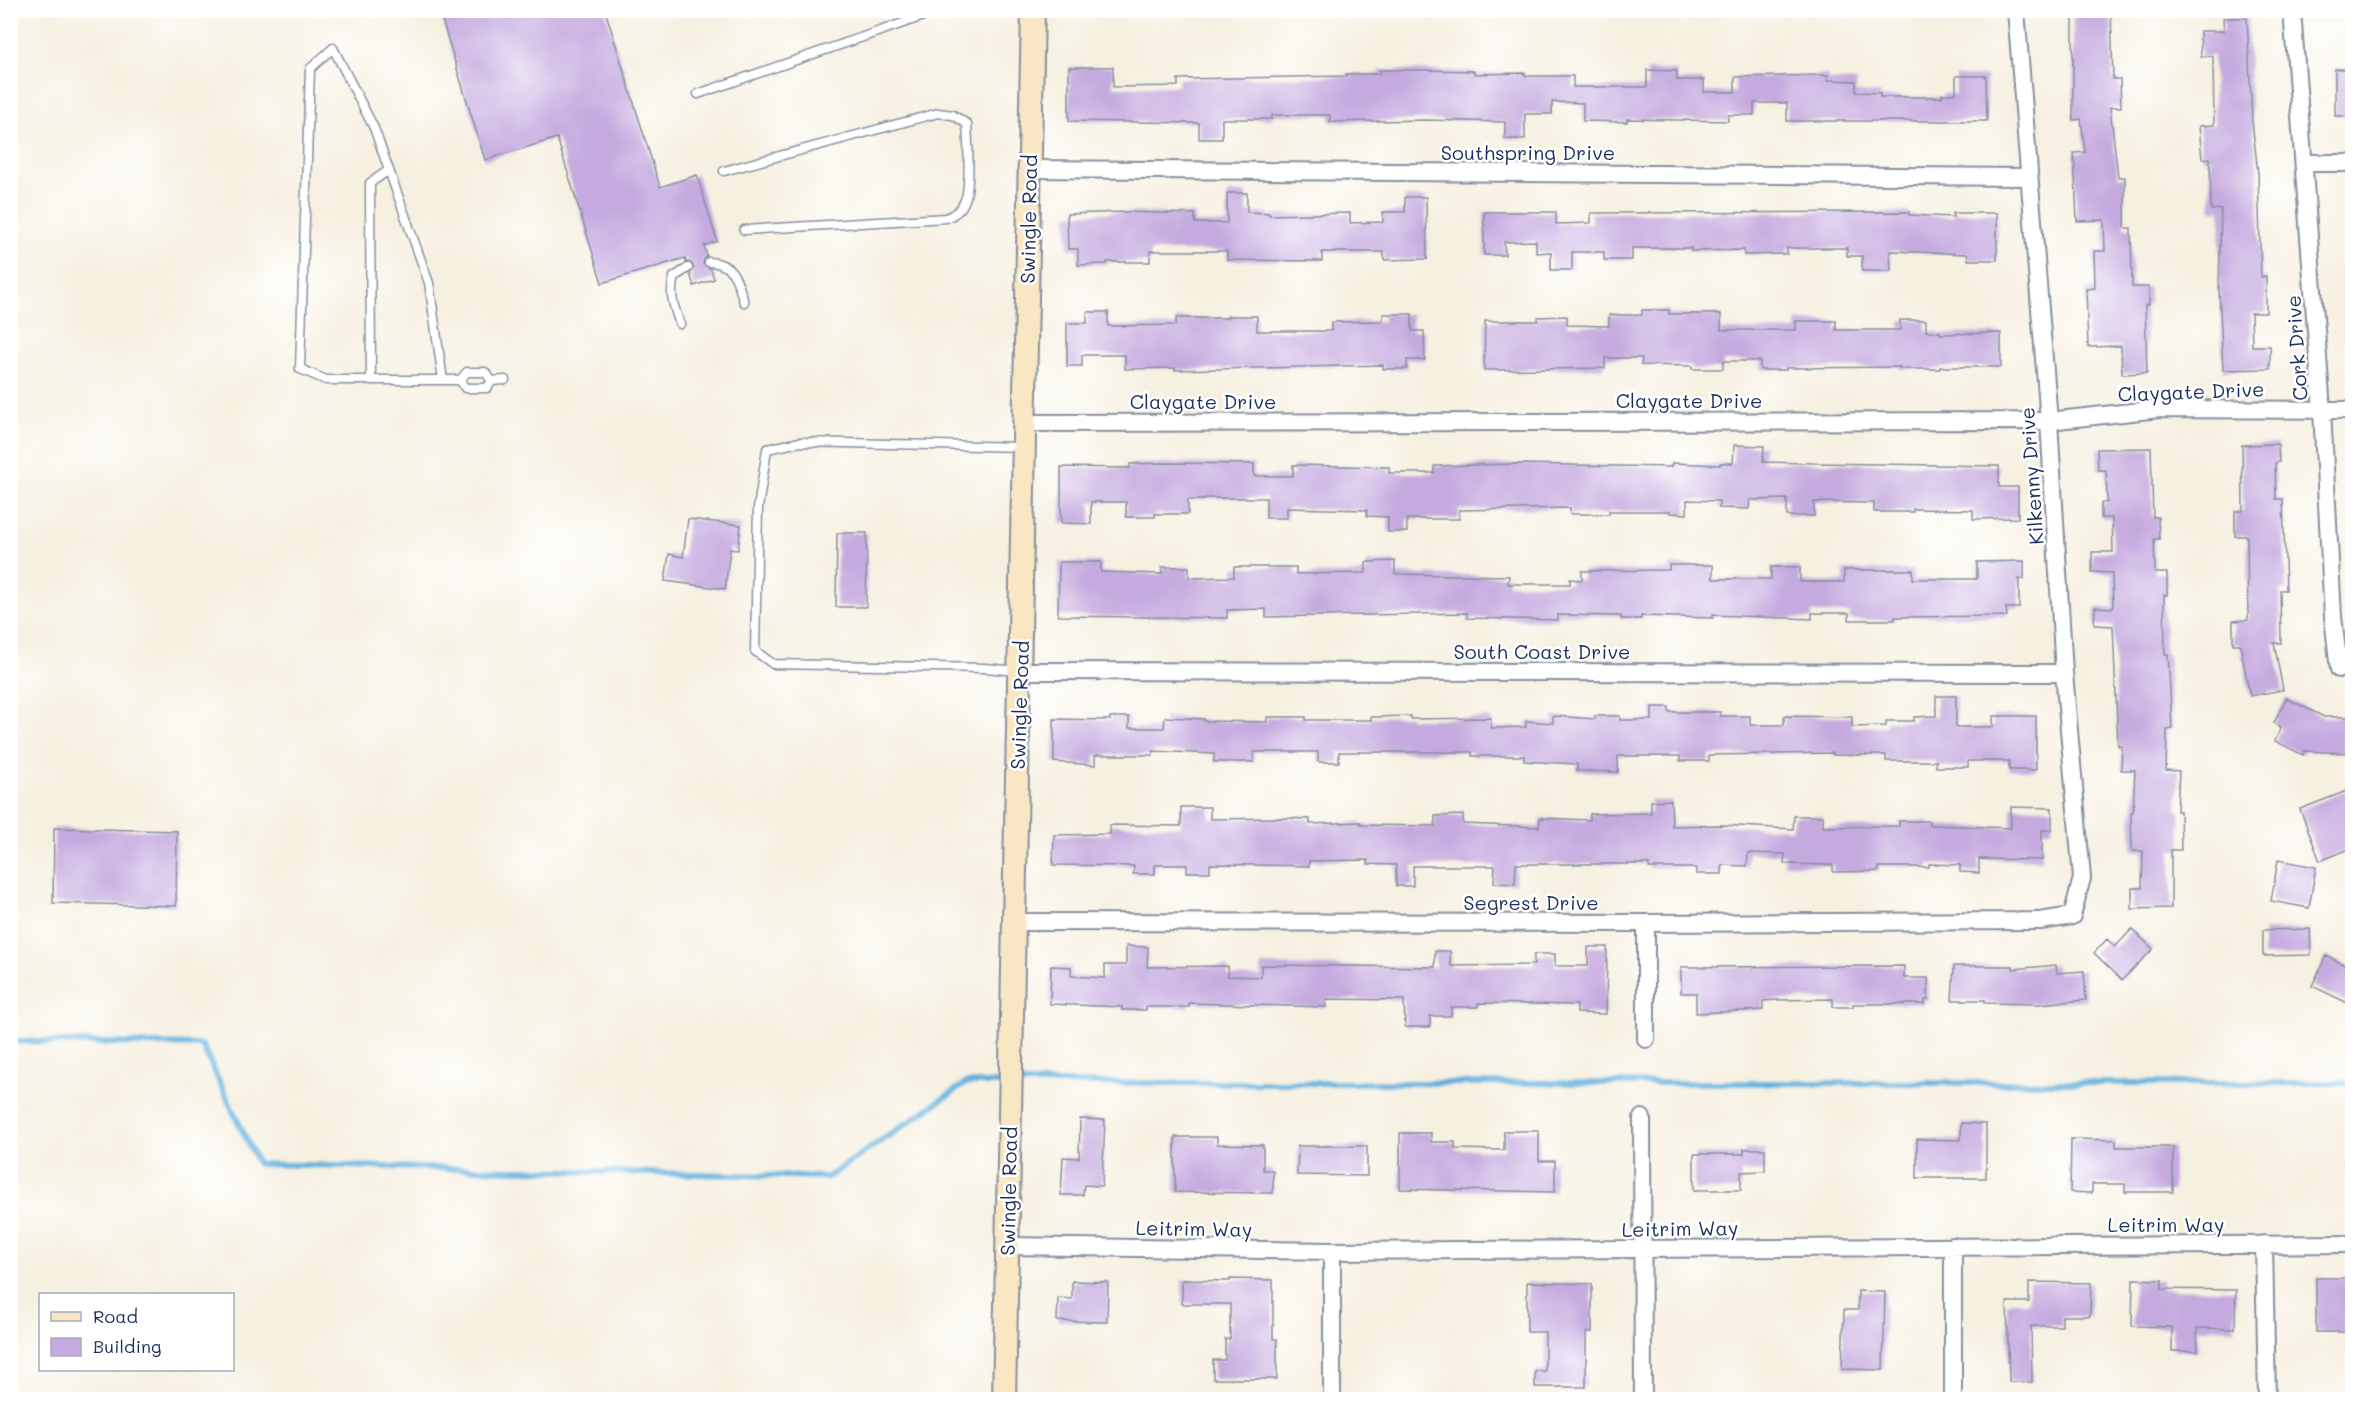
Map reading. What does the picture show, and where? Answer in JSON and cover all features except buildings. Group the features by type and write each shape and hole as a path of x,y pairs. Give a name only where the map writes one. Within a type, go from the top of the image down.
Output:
{"street":[{"name":"Swingle Road","path":"1004,1400 1012,922 1020,672 1028,169 1033,10"},
{"name":"Kilkenny Drive","path":"2016,10 2049,421 2064,673 2082,878 2072,916 2050,919"},
{"name":"Cork Drive","path":"2292,10 2322,410 2333,617 2339,669 2352,668"},
{"path":"2304,163 2352,163"},
{"name":"Southspring Drive","path":"1028,169 2028,177"},
{"name":"Claygate Drive","path":"1024,423 2049,421 2159,409 2352,410"},
{"name":"South Coast Drive","path":"1020,672 2064,673"},
{"name":"Segrest Drive","path":"1012,922 1646,923 2050,919"},
{"path":"1646,923 1646,1039"},
{"path":"1642,1118 1643,1400"},
{"path":"2264,1244 2268,1400"},
{"name":"Leitrim Way","path":"1007,1246 1332,1251 2352,1244"},
{"path":"1953,1246 1953,1400"},
{"path":"1332,1251 1332,1400"}],"lane":[{"path":"698,94 941,10"},
{"path":"443,380 429,283 374,128 333,48 310,69 300,369 326,380 371,380 443,380 460,380 467,372 485,372 492,381"},
{"path":"724,171 938,113 953,115 967,124 969,155 965,201 955,214 946,218 744,230"},
{"path":"371,380 370,183 389,170"},
{"path":"709,262 720,262 734,274 744,302"},
{"path":"680,324 672,302 671,290 674,277 688,268"},
{"path":"460,380 465,388 486,388 492,381 505,380"},
{"path":"1020,672 984,668 773,664 755,651 758,508 767,449 801,442 1024,447"}],"waterway":[{"path":"10,1041 202,1045 258,1164 828,1177 966,1083 2352,1083"}]}
